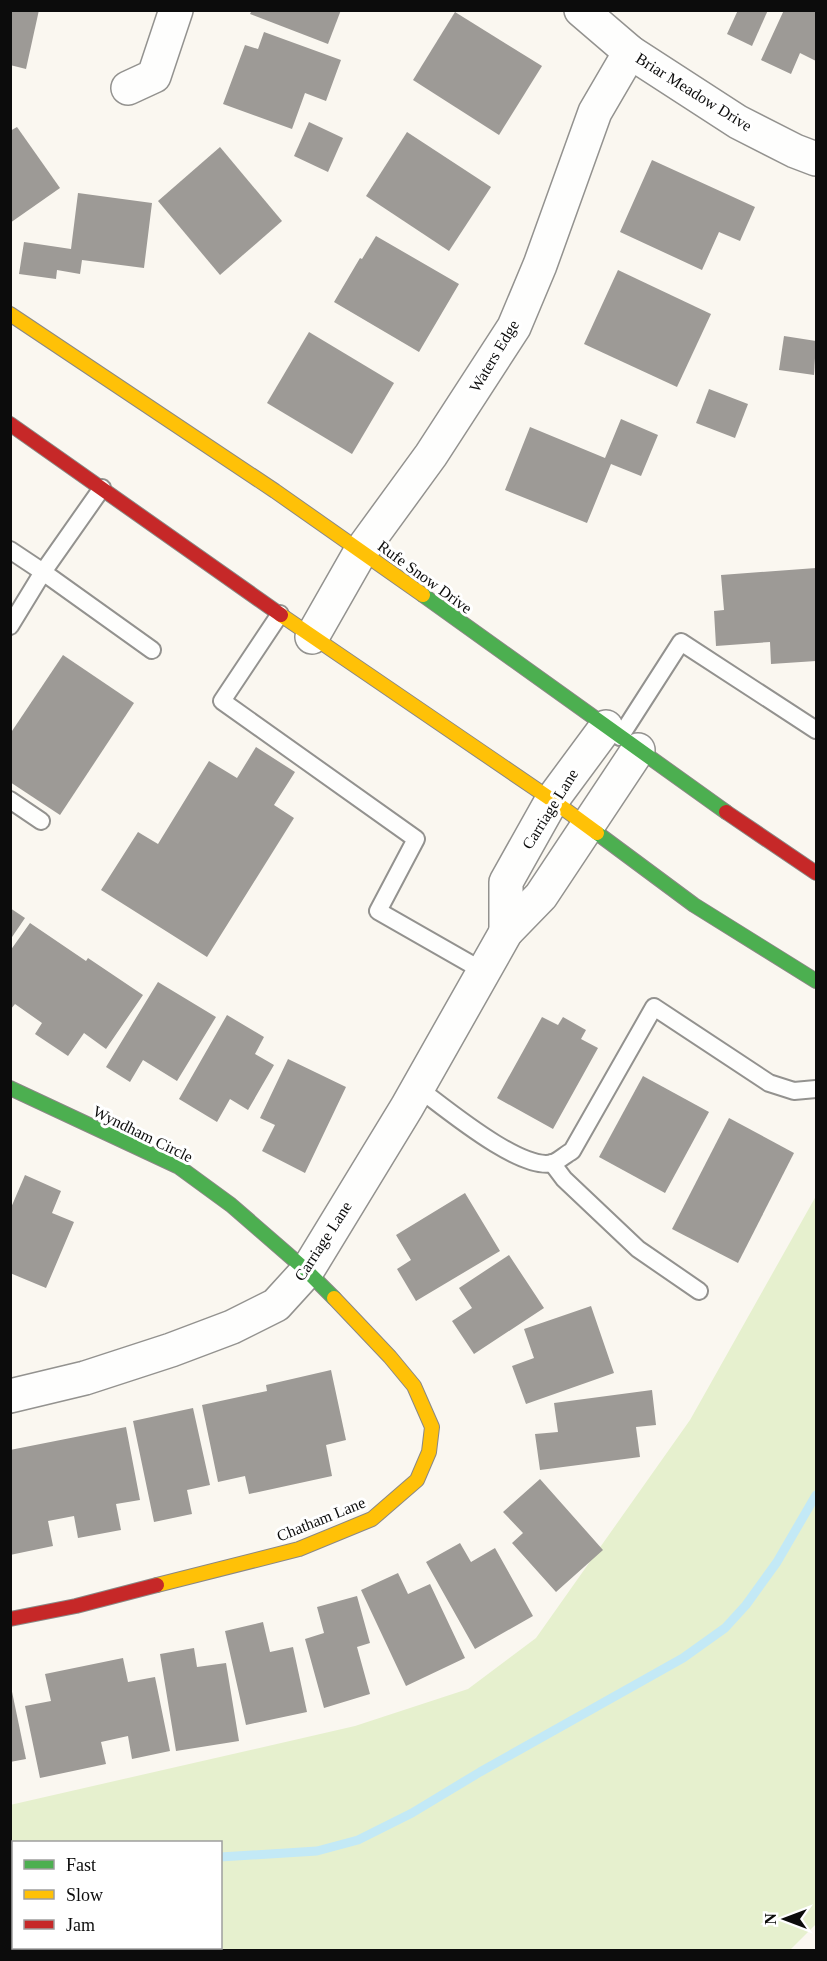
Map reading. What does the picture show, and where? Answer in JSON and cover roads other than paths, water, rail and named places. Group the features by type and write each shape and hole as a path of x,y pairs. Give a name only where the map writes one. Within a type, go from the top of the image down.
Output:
{"main road":[{"name":"Rufe Snow Drive","path":"10,314 361,551 621,738 816,873"},
{"path":"10,424 312,637 552,800 694,905 816,981"},
{"name":"Wyndham Circle","path":"10,1088 179,1167 231,1205 307,1271"},
{"name":"Chatham Lane","path":"10,1620 76,1606 299,1549 372,1519 417,1480 429,1452 432,1427 414,1386 390,1357 307,1271"}],"street":[{"path":"128,88 154,76 176,10"},
{"name":"Briar Meadow Drive","path":"581,10 630,52 738,122 816,159"},
{"name":"Waters Edge","path":"312,637 361,551 431,455 514,327 540,265 594,112 630,52"},
{"name":"Carriage Lane","path":"506,932 506,882 552,800 621,738"},
{"name":"Carriage Lane","path":"10,1396 96,1374 171,1350 232,1328 276,1305 307,1271 418,1088 506,932 541,896 587,826 621,738"}],"lane":[{"path":"10,626 102,488"},
{"path":"10,550 152,650"},
{"path":"280,614 222,701 416,839 378,911 483,971"},
{"path":"621,738 681,642 816,730"},
{"path":"10,800 41,821"},
{"path":"418,1088 489,1140 526,1161 552,1163 572,1150 654,1007 769,1083 794,1091 816,1089"},
{"path":"552,1163 564,1179 638,1249 699,1291"}],"waterway":[{"path":"222,1857 317,1851 358,1840 412,1813 480,1772 683,1658 725,1628 746,1605 777,1562 816,1495"}]}
